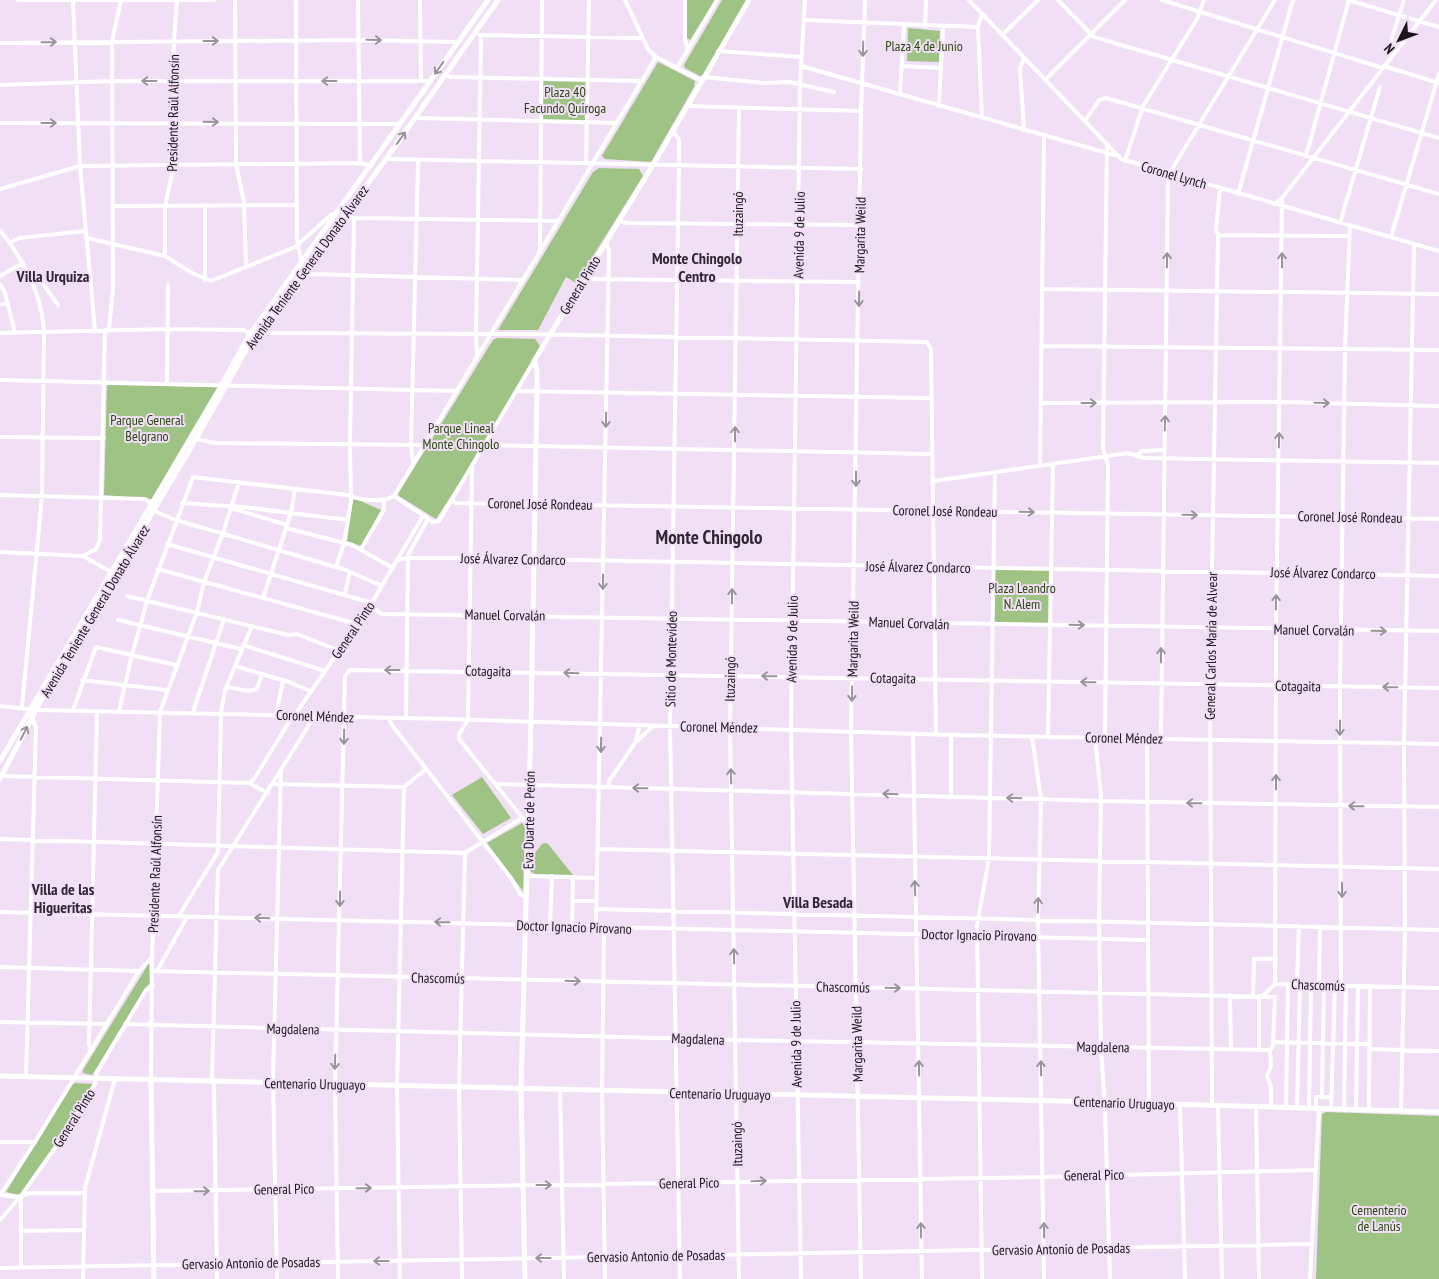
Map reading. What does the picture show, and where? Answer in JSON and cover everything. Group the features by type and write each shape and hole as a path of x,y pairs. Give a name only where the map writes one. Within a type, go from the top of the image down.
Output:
{"main road":[{"name":"Avenida Teniente General Donato Álvarez","path":"0,761 111,572 196,439 250,333 488,0"},
{"name":"Avenida Teniente General Donato Álvarez","path":"1,777 36,710 224,386 259,331 345,216 498,0"},
{"name":"General Pinto","path":"534,361 653,165 749,0"},
{"name":"Eva Duarte de Perón","path":"525,1279 521,1089 532,722 537,392 537,370 534,361"},
{"name":"Centenario Uruguayo","path":"0,1076 1149,1103 1439,1112"},
{"name":"Presidente Raúl Alfonsín","path":"151,1080 154,1279"}],"street":[{"path":"18,0 214,0"},
{"path":"73,0 80,166 95,330"},
{"path":"83,556 92,552 98,545 102,497 107,330 113,286 111,243 112,42 121,0"},
{"name":"Presidente Raúl Alfonsín","path":"165,256 165,206 174,165 174,41 177,0"},
{"path":"235,0 236,164 244,205 246,266"},
{"path":"296,0 298,245 303,271 310,274 477,277 523,280"},
{"path":"358,0 360,82 358,123 360,163"},
{"path":"420,0 421,80"},
{"path":"540,251 542,0"},
{"path":"586,164 590,0"},
{"path":"625,0 648,49 656,57 678,68 703,79 800,84 834,92"},
{"path":"685,0 685,40 688,49"},
{"path":"678,68 717,0"},
{"name":"Avenida 9 de Julio","path":"801,1279 791,677 796,452 800,84 805,0"},
{"name":"Margarita Weild","path":"861,1279 851,730 861,111 865,0"},
{"path":"925,26 926,0"},
{"name":"Coronel Lynch","path":"969,0 1116,156 1125,161 1439,251"},
{"path":"974,6 978,0"},
{"path":"1002,35 1038,0"},
{"path":"1058,0 1091,34 1268,89 1439,138"},
{"path":"1045,80 1125,0"},
{"path":"1162,0 1283,38 1438,83"},
{"path":"1125,161 1142,109 1200,11 1204,0"},
{"path":"1160,739 1169,174 1275,0"},
{"path":"1238,194 1294,0"},
{"path":"1309,156 1320,104 1348,0 1439,27"},
{"path":"1391,41 1404,0"},
{"path":"1274,204 1282,198 1309,156 1384,67 1436,0"},
{"path":"982,14 978,27 982,118"},
{"path":"804,20 978,27"},
{"path":"900,94 904,25"},
{"path":"939,106 943,27"},
{"path":"475,32 481,36 642,38"},
{"path":"478,356 476,334 481,36"},
{"path":"0,43 359,40 457,42"},
{"path":"718,51 802,57"},
{"path":"119,711 124,684 147,601 192,478 196,476 384,500 394,496 656,57"},
{"path":"1024,59 1020,68 1024,130"},
{"path":"801,66 1116,156"},
{"path":"902,66 941,68"},
{"path":"1391,237 1438,83 1439,74"},
{"path":"445,75 481,78 641,81"},
{"path":"0,85 112,81 430,81"},
{"path":"1340,223 1380,87"},
{"path":"1085,121 1099,100 1104,98 1439,194"},
{"path":"688,106 861,111"},
{"name":"Ituzaingó","path":"739,108 738,281 730,676 739,1279"},
{"path":"415,118 617,123"},
{"path":"0,123 400,124"},
{"name":"Sitio de Montevideo","path":"673,130 678,137 679,166 670,674 670,788 680,1279"},
{"path":"1040,465 1044,136"},
{"path":"1105,738 1108,465 1103,449 1107,145"},
{"path":"386,159 418,162 861,169"},
{"path":"413,462 411,445 415,219 418,162"},
{"path":"0,189 80,166 360,163 371,166"},
{"name":"General Carlos María de Alvear","path":"1220,188 1216,229 1218,235 1210,740 1211,1049 1220,1172 1222,1279"},
{"path":"1275,984 1277,516 1282,198"},
{"path":"205,205 205,280"},
{"path":"112,206 297,205"},
{"path":"86,238 165,256 205,280 215,280 298,245 331,215 338,212"},
{"path":"345,216 354,218 558,221"},
{"path":"336,567 344,543 350,496 354,218"},
{"path":"619,221 860,225"},
{"path":"1341,986 1340,686 1345,349 1350,225"},
{"path":"0,230 10,242 27,271 42,307 44,332 42,496 22,707"},
{"path":"10,242 20,238 86,231"},
{"path":"1218,235 1349,236"},
{"path":"596,927 609,251 606,242"},
{"path":"1401,1111 1405,929 1404,743 1414,244"},
{"path":"0,276 23,263"},
{"path":"27,271 39,278 58,305"},
{"path":"585,279 859,282"},
{"path":"0,284 8,304 15,333"},
{"path":"167,384 168,285"},
{"path":"1042,289 1104,288 1439,294"},
{"path":"0,304 8,304"},
{"path":"0,333 167,329 243,330 250,333"},
{"path":"259,331 265,333 352,332 924,341 930,345 931,454 934,481 936,734"},
{"path":"1041,346 1439,350"},
{"name":"General Pinto","path":"408,559 411,548 428,519 434,522 438,521 534,361"},
{"path":"0,380 456,391"},
{"path":"516,391 930,398"},
{"path":"1040,403 1280,402 1439,406"},
{"path":"0,437 104,438"},
{"path":"196,439 215,443 424,445"},
{"path":"484,445 931,454"},
{"path":"1136,456 1142,451 1164,450"},
{"path":"934,481 1128,453 1144,458 1439,463"},
{"path":"1048,737 1053,464"},
{"path":"472,466 473,503 468,720 459,734 459,738 529,826"},
{"path":"982,1279 977,935 978,918 990,858 996,472"},
{"name":"Presidente Raúl Alfonsín","path":"151,1080 152,986 155,971 152,957 160,712 166,690 196,612 204,582 223,533 239,482"},
{"path":"263,598 291,513 295,489"},
{"path":"0,495 145,499 153,508 176,520 336,567 382,586"},
{"path":"394,496 428,519"},
{"path":"361,549 384,510 384,500"},
{"name":"Coronel José Rondeau","path":"451,500 456,503 1439,519"},
{"path":"182,503 348,520"},
{"path":"230,507 361,549 393,568"},
{"name":"General Pinto","path":"250,782 292,716 340,651 371,604 423,516"},
{"path":"167,544 345,594 371,604"},
{"path":"0,552 83,556 111,572"},
{"name":"José Álvarez Condarco","path":"397,560 471,558 1439,576"},
{"path":"406,719 408,559"},
{"path":"158,569 357,624"},
{"path":"345,594 350,572"},
{"path":"127,596 288,635 297,634 340,651"},
{"name":"Manuel Corvalán","path":"371,604 380,613 408,614 1439,631"},
{"path":"193,712 224,619"},
{"path":"118,620 242,647 325,671"},
{"path":"178,917 216,857 218,846 221,713 234,666 252,626"},
{"path":"73,710 82,680 97,647 176,665"},
{"path":"234,666 283,680 310,691"},
{"name":"Cotagaita","path":"345,717 345,676 348,671 408,670 670,674 1439,688"},
{"path":"227,687 248,691 257,690 262,674"},
{"path":"82,680 166,690"},
{"path":"276,715 283,680"},
{"name":"Coronel Méndez","path":"0,706 36,710 193,712 314,717 851,730 951,735 1439,744"},
{"path":"92,1050 89,1045 97,710"},
{"path":"26,1076 36,727 32,717"},
{"path":"217,1279 213,1027 217,873 314,717"},
{"path":"338,1279 335,1085 345,717"},
{"path":"390,719 392,725 511,878 520,894 527,898"},
{"path":"635,743 640,725"},
{"path":"609,785 635,743 653,726"},
{"path":"913,733 922,1279"},
{"path":"950,796 951,735"},
{"path":"1032,737 1041,799 1038,937 1044,1279"},
{"path":"1095,738 1101,801 1099,921 1101,1047 1110,1279"},
{"path":"1147,739 1149,1103"},
{"path":"273,784 404,787 426,769"},
{"path":"277,1279 273,1083 281,771"},
{"path":"1,777 250,782 268,793"},
{"path":"600,779 609,785"},
{"path":"495,784 600,787 609,785 732,791 1101,801 1439,807"},
{"path":"400,1279 397,1086 404,787"},
{"path":"0,839 465,853 522,818"},
{"path":"598,849 1439,869"},
{"path":"462,1279 459,1088 465,853"},
{"path":"527,876 597,878"},
{"path":"550,926 552,876"},
{"path":"572,926 573,877"},
{"path":"573,901 597,902"},
{"path":"596,909 1439,930"},
{"name":"Doctor Ignacio Pirovano","path":"0,912 1147,940"},
{"path":"155,971 187,917"},
{"path":"1297,1107 1299,926"},
{"path":"604,927 602,1091 605,1279"},
{"path":"1320,927 1322,1097"},
{"path":"0,1195 75,1078 106,1024 140,971 152,957"},
{"path":"1253,996 1254,959 1276,959"},
{"path":"0,967 140,971"},
{"name":"Chascomús","path":"155,971 1253,996 1261,996 1275,984 1439,988"},
{"path":"1286,1107 1288,984"},
{"path":"1309,1108 1311,985"},
{"name":"General Pinto","path":"0,1220 21,1196 64,1135 95,1084 97,1072 125,1024 146,990 152,986"},
{"path":"1331,1109 1335,986"},
{"path":"1344,1109 1346,986"},
{"path":"1356,1110 1358,986"},
{"path":"1369,1110 1370,986"},
{"path":"1230,995 1231,1049"},
{"path":"1259,1050 1261,996 1275,997 1273,1042 1270,1050 1271,1066 1267,1076 1271,1087 1271,1107"},
{"path":"0,1022 106,1024"},
{"name":"Magdalena","path":"125,1024 735,1040 1270,1050"},
{"path":"1273,1042 1358,1044 1402,1050 1439,1051"},
{"path":"83,1279 85,1193 115,1079"},
{"path":"560,1090 564,1279"},
{"path":"1310,1279 1318,1108 1316,1097 1332,1097"},
{"path":"1180,1104 1185,1279"},
{"path":"1256,1106 1259,1279"},
{"path":"0,1142 35,1142"},
{"name":"General Pico","path":"153,1192 1043,1177 1315,1170"},
{"path":"0,1195 85,1193"},
{"path":"21,1196 21,1267"},
{"path":"22,1231 84,1230"},
{"name":"Gervasio Antonio de Posadas","path":"0,1268 1311,1244"}],"green space":[{"path":"687,0 715,0 690,40 687,38"},
{"path":"722,0 746,0 703,75 700,76 685,68 684,65"},
{"name":"Plaza 4 de Junio","path":"908,28 940,31 939,62 907,61"},
{"path":"658,62 695,81 694,87 651,162 605,159 602,156"},
{"name":"Plaza 40 Facundo Quiroga","path":"542,78 588,80 587,122 542,122"},
{"path":"599,168 639,169 643,176 576,283 566,277 538,330 498,330 593,172"},
{"name":"Parque Lineal Monte Chingolo","path":"497,338 535,339 540,346 484,445 436,519 398,494 493,340"},
{"name":"Parque General Belgrano","path":"107,385 219,387 153,499 104,495"},
{"path":"356,499 381,510 361,546 347,541 353,500"},
{"name":"Plaza Leandro N. Alem","path":"994,568 1050,569 1050,625 993,624"},
{"path":"482,777 511,818 483,834 452,795"},
{"path":"522,823 525,826 523,891 487,843"},
{"path":"546,843 573,875 535,874 530,871 535,853 542,844"},
{"path":"149,963 150,983 92,1075 83,1073 83,1070"},
{"path":"73,1084 93,1084 71,1122 20,1195 6,1192"},
{"name":"Cementerio de Lanús","path":"1326,1112 1439,1116 1439,1279 1316,1279 1322,1114"}],"district":[{"name":"Monte Chingolo Centro","path":"697,267"},
{"name":"Villa Urquiza","path":"53,276"},
{"name":"Monte Chingolo","path":"709,537"},
{"name":"Villa de las Higueritas","path":"63,898"},
{"name":"Villa Besada","path":"818,902"}]}
